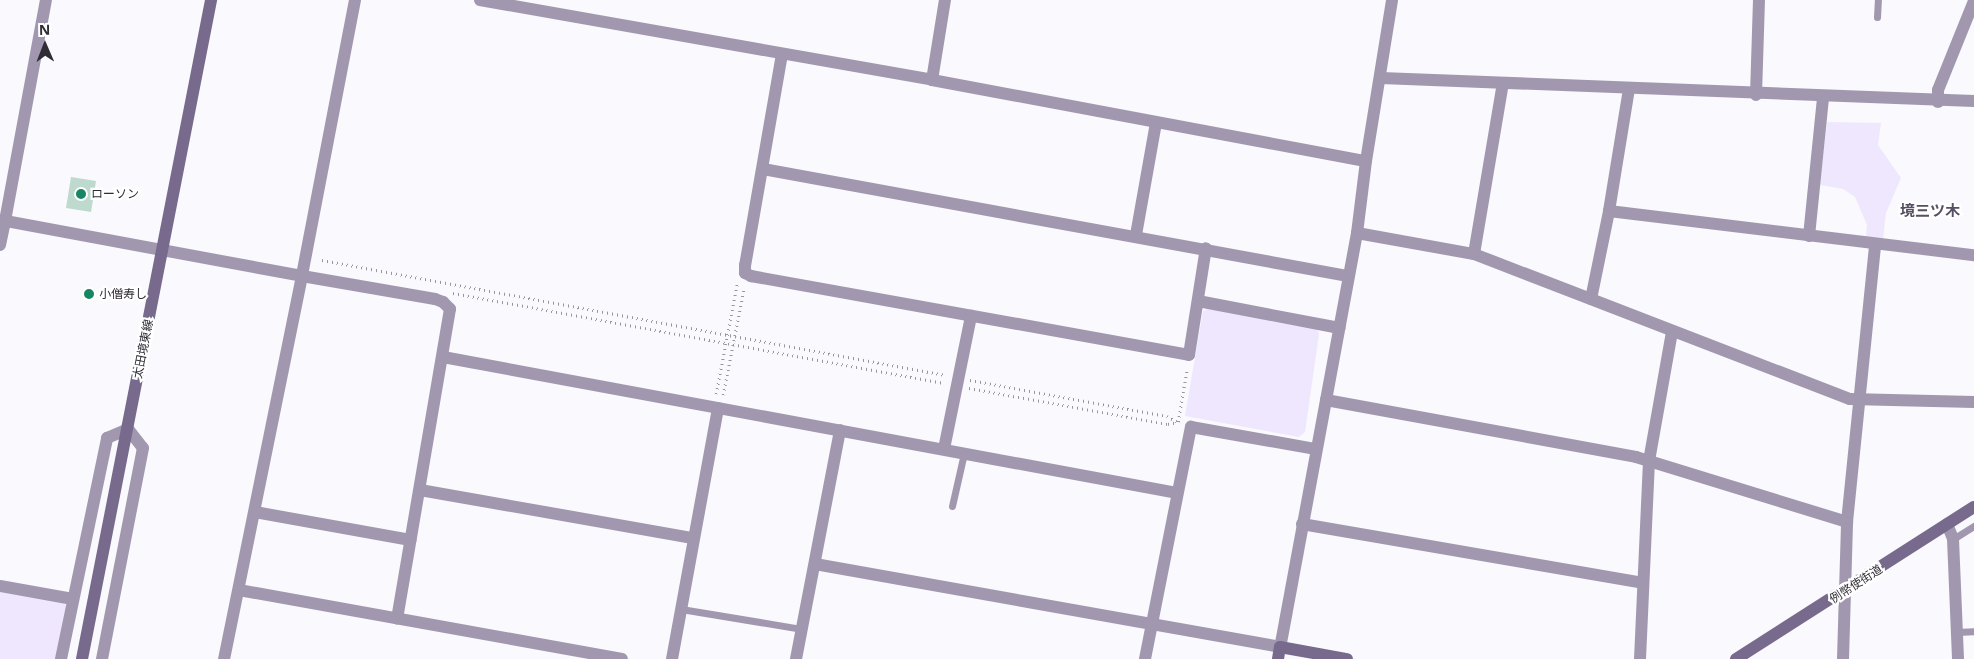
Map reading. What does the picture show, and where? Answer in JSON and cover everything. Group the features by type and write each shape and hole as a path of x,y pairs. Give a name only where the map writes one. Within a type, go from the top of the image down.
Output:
{"main road":[{"name":"太田境東線","path":"82,659 211,0"},
{"name":"例幣使街道","path":"1736,659 1974,507"},
{"path":"1279,653 1347,659"}],"street":[{"path":"0,245 2,220 46,0"},
{"path":"224,659 302,276 355,0"},
{"path":"480,0 932,80 1366,162"},
{"path":"932,80 944,0"},
{"path":"815,564 1151,624 1279,653 1357,233 1366,162 1392,0"},
{"path":"1756,95 1758,0"},
{"path":"1938,102 1938,90 1974,1"},
{"path":"782,54 745,273 1190,355 1206,248"},
{"path":"1381,78 1823,98 1938,102 1974,101"},
{"path":"1474,254 1503,83"},
{"path":"1591,298 1610,211 1629,89"},
{"path":"1809,236 1823,98"},
{"path":"1136,234 1156,123"},
{"path":"763,169 1136,234 1348,276"},
{"path":"1610,211 1974,255"},
{"path":"2,220 443,302 450,310 397,618"},
{"path":"1357,233 1474,254 1591,298 1672,332 1859,400 1974,402"},
{"path":"1843,659 1843,592 1847,522 1875,244"},
{"path":"1198,301 1338,328"},
{"path":"944,449 971,316"},
{"path":"1640,659 1649,461 1672,332"},
{"path":"443,357 1177,493"},
{"path":"1326,400 1649,461 1847,522"},
{"path":"672,659 718,408"},
{"path":"1145,659 1190,427 1316,448"},
{"path":"61,659 107,438 128,429 143,448 102,659"},
{"path":"796,659 840,430"},
{"path":"420,490 693,538"},
{"path":"254,512 411,540"},
{"path":"1302,524 1643,583"},
{"path":"1947,524 1953,539 1958,659"},
{"path":"0,586 73,599"},
{"path":"239,590 622,659"}],"lane":[{"path":"1877,17 1878,0"},
{"path":"952,506 964,453"},
{"path":"1953,539 1974,526"},
{"path":"681,609 802,629"},
{"path":"1957,632 1974,631"}],"path":[{"path":"322,260 735,336 1168,424 1178,422"},
{"path":"718,408 715,396 737,282 745,273"},
{"path":"718,408 723,396 735,336 745,273"},
{"path":"445,291 725,343 1167,416 1190,427"},
{"path":"1178,422 1190,355"}],"shaded area":[{"path":"1827,122 1881,123 1878,145 1901,178 1886,213 1883,239 1866,237 1867,225 1855,197 1843,189 1820,185"},
{"path":"1209,308 1317,329 1319,334 1305,432 1299,437 1185,416 1203,311"},
{"path":"0,590 63,602 68,607 58,659 0,659"}],"building":[{"name":"ローソン","path":"71,177 96,181 91,212 66,208"}],"place":[{"name":"ローソン","path":"81,194"},
{"name":"小僧寿し","path":"89,294"}],"district":[{"name":"境三ツ木","path":"1930,211"}]}
